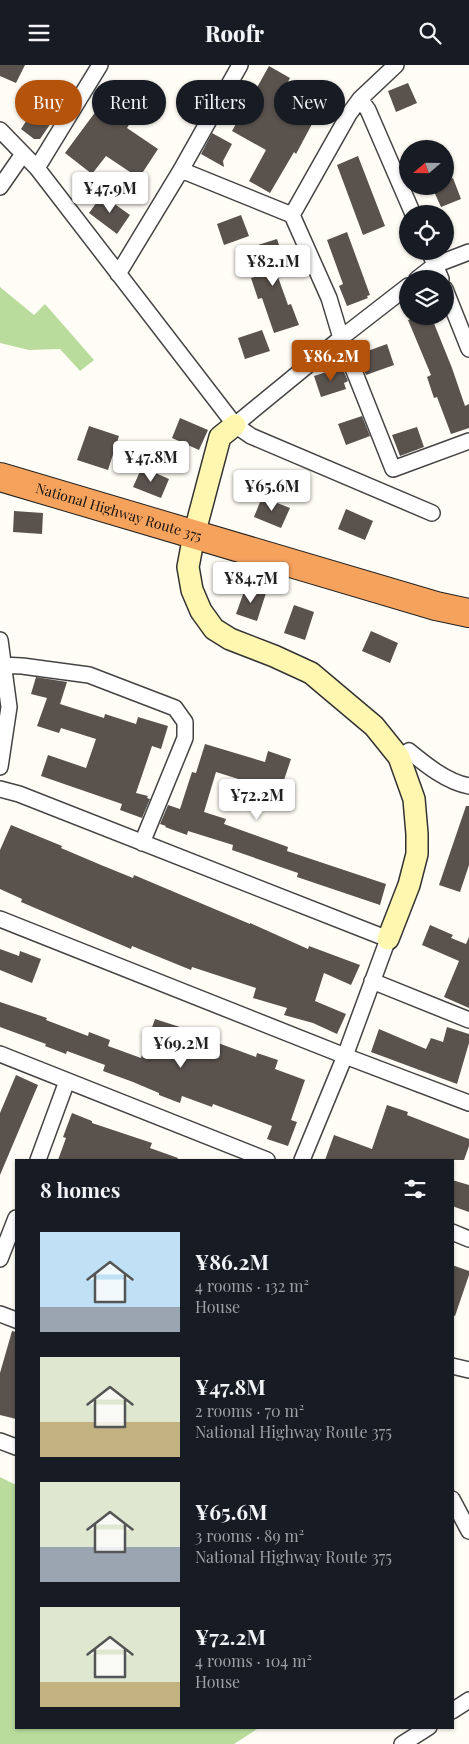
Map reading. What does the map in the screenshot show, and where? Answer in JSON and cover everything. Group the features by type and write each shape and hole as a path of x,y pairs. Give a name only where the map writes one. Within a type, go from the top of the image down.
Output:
{"highway":[{"name":"National Highway Route 375","path":"0,477 194,535 469,613"}],"street":[{"path":"37,168 100,65"},
{"path":"118,274 240,65"},
{"path":"292,215 360,99 396,65"},
{"path":"360,99 368,110 409,205"},
{"path":"0,130 37,168 235,425 251,436 432,513"},
{"path":"0,187 23,153"},
{"path":"180,170 292,215 329,298 341,337 393,469 469,441"},
{"path":"435,265 469,252"},
{"path":"302,1159 345,1056 409,885 417,854 414,799 399,757 374,726 311,673 230,639 214,629 200,611 192,590 188,567 194,535 220,437 341,337 399,293"},
{"path":"454,312 469,349"},
{"path":"0,640 8,707 0,767"},
{"path":"2,665 89,675 175,708 185,722 185,738 142,843"},
{"path":"399,757 408,751 431,768 462,785 469,786"},
{"path":"0,789 19,794 388,939"},
{"path":"0,919 345,1056 469,1103"},
{"path":"372,981 469,1020"},
{"path":"0,1054 264,1159"},
{"path":"38,1159 67,1081"},
{"path":"0,1259 15,1221"},
{"path":"454,1233 469,1239"},
{"path":"0,1314 15,1320"},
{"path":"454,1367 469,1371"},
{"path":"0,1441 15,1447"},
{"path":"454,1503 469,1531"},
{"path":"454,1710 469,1700"},
{"path":"402,1744 426,1729"}],"green space":[{"path":"0,287 34,315 45,304 94,360 80,371 60,349 29,350 0,343"},
{"path":"0,1477 15,1484 15,1729 256,1729 234,1744 0,1744"}],"building":[{"path":"0,65 25,65 15,83 0,76"},
{"path":"269,66 290,78 289,80 274,80 274,125 312,125 296,154 294,152 270,193 249,181 266,150 232,131 235,125 264,125 264,80 261,80"},
{"path":"408,83 417,103 396,112 388,91"},
{"path":"92,117 92,125 129,125 127,128 158,149 139,178 106,156 92,174 65,153"},
{"path":"24,125 50,125 40,139 34,139 21,129"},
{"path":"212,133 232,144 223,161 224,167 201,154"},
{"path":"358,156 385,226 363,235 337,165"},
{"path":"454,181 461,199 446,205 440,205 436,195 454,195"},
{"path":"102,195 130,215 117,234 89,213"},
{"path":"241,215 249,236 224,245 217,224"},
{"path":"347,232 370,295 367,296 368,298 347,306 339,286 343,284 327,240"},
{"path":"277,239 284,260 273,263 288,305 291,304 299,325 274,333 262,298 258,299 251,278 261,275 252,247"},
{"path":"410,325 435,325 465,406 469,404 469,428 451,434 437,397 434,398 427,377 431,375"},
{"path":"262,330 270,351 245,359 238,338"},
{"path":"387,344 394,365 366,375 360,361 364,359 362,353"},
{"path":"342,367 348,381 344,383 346,389 321,397 314,376"},
{"path":"362,416 370,436 346,445 338,424"},
{"path":"180,418 208,430 199,450 172,438"},
{"path":"89,426 119,436 108,470 77,460"},
{"path":"417,427 424,447 400,456 392,435"},
{"path":"142,467 169,479 161,498 133,487"},
{"path":"262,497 290,508 281,528 254,517"},
{"path":"346,509 373,521 365,540 338,529"},
{"path":"14,511 43,513 42,534 13,532"},
{"path":"246,586 266,593 257,621 236,614"},
{"path":"294,605 314,612 305,640 284,633"},
{"path":"371,631 398,643 390,663 362,651"},
{"path":"36,677 67,682 60,704 104,718 105,714 136,724 138,717 168,726 161,749 152,746 136,793 148,796 147,798 150,799 142,818 120,810 122,804 41,776 48,755 86,768 96,739 61,728 59,733 37,726 47,698 31,694"},
{"path":"205,744 265,762 268,751 291,759 278,798 256,791 258,785 216,772 204,812 226,819 224,824 288,847 287,851 386,884 380,905 297,877 298,873 232,850 233,845 188,831 187,835 160,824 168,805 180,809 192,772 196,773"},
{"path":"466,806 469,806 469,865 460,892 439,885"},
{"path":"11,825 62,846 61,848 101,865 133,878 134,875 308,949 309,946 360,965 351,985 324,973 315,1001 346,1014 337,1034 313,1023 284,1015 287,1008 253,998 256,988 192,967 191,970 132,946 131,949 21,902 22,899 0,889 0,850"},
{"path":"430,925 453,935 451,938 466,944 469,937 469,1008 444,997 459,961 422,945"},
{"path":"0,949 19,956 20,951 41,959 32,983 0,970"},
{"path":"0,1002 47,1018 46,1020 88,1036 89,1032 110,1040 108,1046 141,1058 155,1019 211,1037 210,1040 256,1057 257,1053 278,1060 275,1069 305,1080 291,1120 297,1122 288,1146 267,1139 272,1126 213,1104 212,1107 182,1096 180,1103 103,1071 105,1065 67,1051 66,1054 45,1046 46,1044 0,1027"},
{"path":"447,1027 469,1034 469,1043 457,1084 371,1052 379,1029 426,1049 431,1038 443,1042"},
{"path":"16,1075 38,1085 0,1175 0,1113"},
{"path":"387,1105 408,1112 407,1115 469,1139 469,1146 464,1160 325,1159 334,1135 372,1149"},
{"path":"72,1113 92,1121 92,1123 152,1143 150,1148 178,1158 58,1159 66,1138 63,1137"},
{"path":"454,1181 469,1185 469,1212 454,1207"},
{"path":"454,1266 469,1271 454,1316"},
{"path":"12,1331 15,1332 15,1419 0,1415 0,1373"}]}
